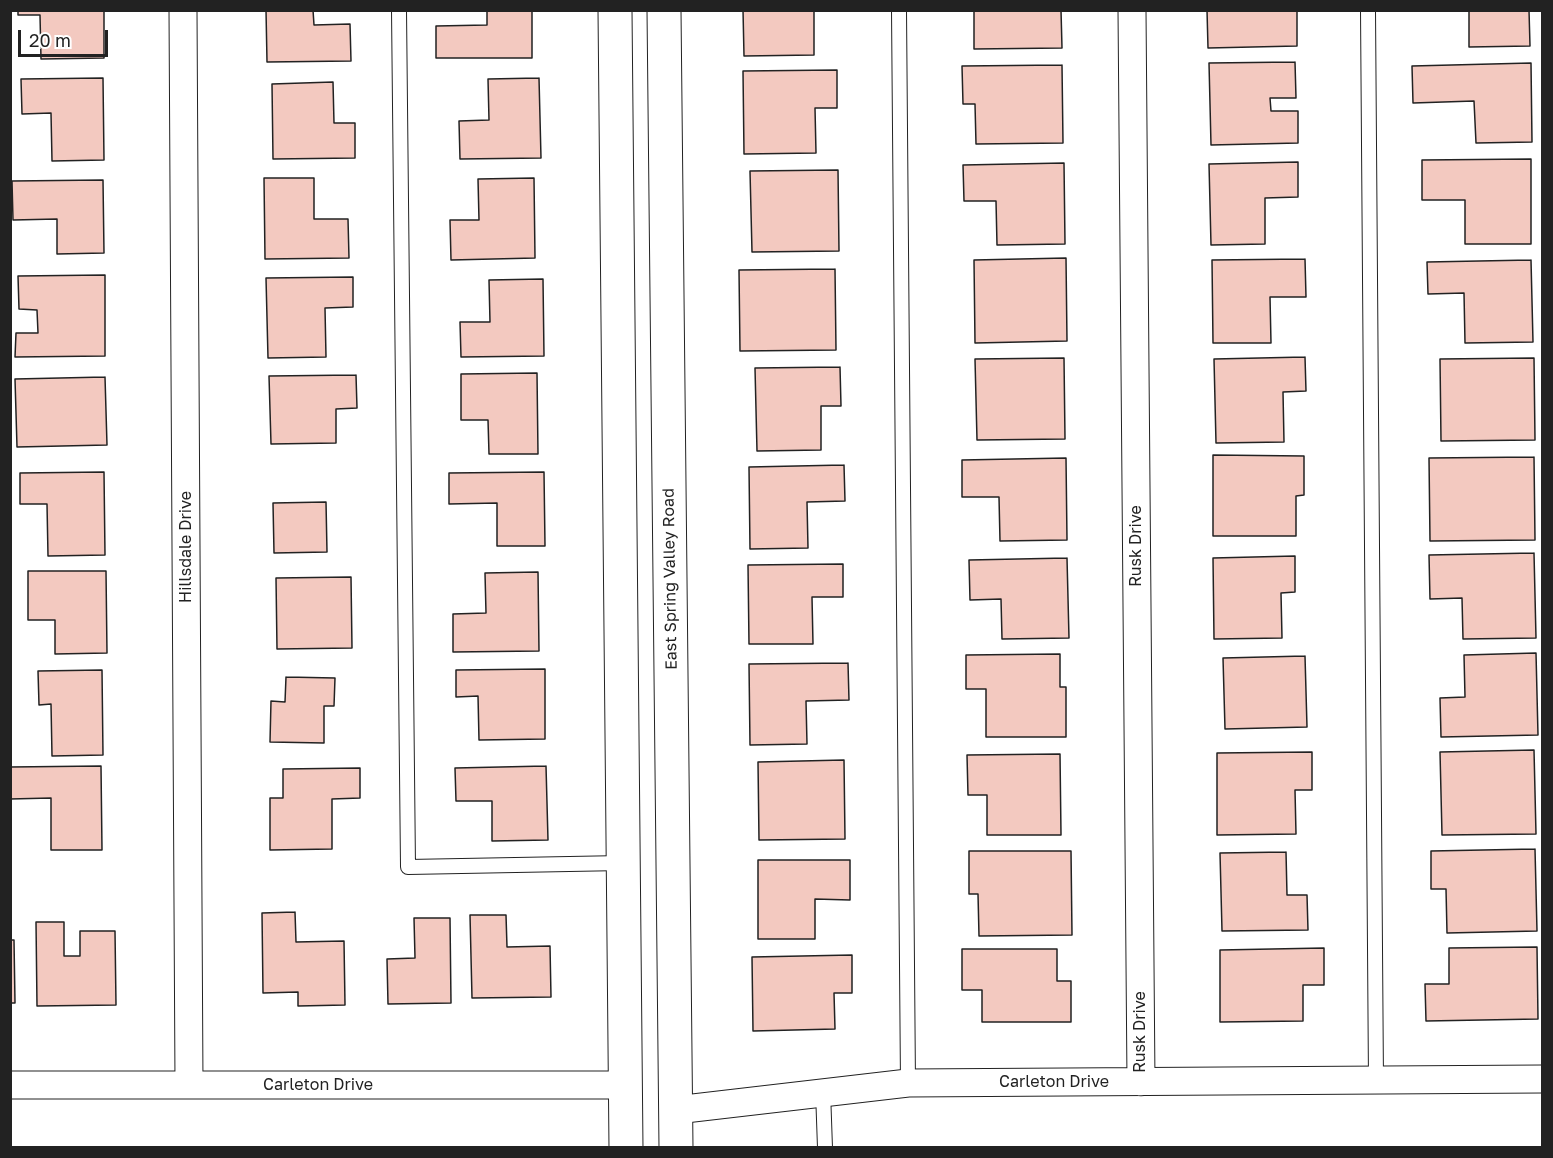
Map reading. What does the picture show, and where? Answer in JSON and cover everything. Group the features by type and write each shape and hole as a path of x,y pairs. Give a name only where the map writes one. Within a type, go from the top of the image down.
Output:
{"street":[{"name":"Hillsdale Drive","path":"183,10 189,1084"},
{"path":"615,10 626,1145"},
{"name":"East Spring Valley Road","path":"664,10 676,1148"},
{"name":"Rusk Drive","path":"1132,10 1141,1082"},
{"name":"Carleton Drive","path":"676,1110 823,1091 908,1083 1542,1079"},
{"name":"Carleton Drive","path":"10,1085 625,1085"},
{"path":"626,1145 676,1110"}],"lane":[{"path":"399,10 408,867 623,862"},
{"path":"899,10 908,1083"},
{"path":"1368,10 1376,1080"},
{"path":"823,1091 825,1148"}],"building":[{"path":"18,10 104,10 104,58 41,59 40,15 18,15"},
{"path":"266,10 313,10 314,25 350,24 351,61 267,62"},
{"path":"487,10 532,10 532,58 436,58 436,26 487,25"},
{"path":"743,10 814,10 814,55 744,56"},
{"path":"974,10 1061,10 1062,48 974,49"},
{"path":"1207,10 1297,10 1297,46 1208,48"},
{"path":"1469,10 1529,10 1530,46 1469,47"},
{"path":"1295,62 1296,98 1270,98 1271,111 1298,111 1298,143 1211,145 1209,63"},
{"path":"1531,63 1532,142 1476,143 1474,101 1413,103 1412,66"},
{"path":"1062,65 1063,143 976,144 975,104 963,104 962,66"},
{"path":"837,70 837,108 815,108 816,153 744,154 743,71"},
{"path":"103,78 104,160 52,161 51,113 22,114 21,79"},
{"path":"539,78 541,158 460,159 459,121 489,120 488,79"},
{"path":"333,82 334,123 355,123 355,158 273,159 272,84"},
{"path":"1531,159 1531,244 1465,244 1465,200 1422,200 1422,160"},
{"path":"1298,162 1298,197 1265,198 1265,244 1211,245 1209,164"},
{"path":"1064,163 1065,244 997,245 996,201 964,201 963,165"},
{"path":"838,170 839,251 752,252 750,171"},
{"path":"264,178 314,178 314,219 348,219 349,258 265,259"},
{"path":"534,178 535,258 451,260 450,220 479,220 478,179"},
{"path":"103,180 104,253 57,254 57,219 13,220 12,181"},
{"path":"1066,258 1067,341 975,343 974,260"},
{"path":"1305,259 1306,297 1270,297 1271,343 1213,343 1212,260"},
{"path":"1531,260 1533,342 1465,343 1464,293 1428,294 1427,262"},
{"path":"835,269 836,350 740,351 739,270"},
{"path":"105,275 105,356 15,357 16,333 38,333 37,310 19,309 18,276"},
{"path":"353,277 353,307 325,308 326,357 268,358 266,278"},
{"path":"543,279 544,356 461,357 460,322 490,322 489,280"},
{"path":"1305,357 1306,391 1283,392 1284,442 1216,443 1214,359"},
{"path":"1064,358 1065,439 977,440 975,359"},
{"path":"1534,358 1535,440 1441,441 1440,359"},
{"path":"840,367 841,406 821,406 821,450 757,451 755,368"},
{"path":"537,373 538,454 489,454 488,420 461,420 461,374"},
{"path":"356,375 357,408 336,409 336,443 271,444 269,376"},
{"path":"105,377 107,445 17,447 15,379"},
{"path":"1213,455 1304,456 1304,495 1296,496 1296,536 1213,536"},
{"path":"1534,457 1535,540 1430,541 1429,458"},
{"path":"1066,458 1067,540 1000,541 999,497 962,497 962,460"},
{"path":"844,465 845,501 807,502 808,548 750,549 749,467"},
{"path":"104,472 105,555 48,556 47,504 20,504 20,473"},
{"path":"544,472 545,546 497,546 497,503 449,504 449,473"},
{"path":"326,502 327,552 274,553 273,503"},
{"path":"1534,553 1536,638 1463,639 1462,598 1430,599 1429,555"},
{"path":"1295,556 1295,592 1281,593 1282,638 1214,639 1213,558"},
{"path":"1067,558 1069,638 1002,639 1001,599 970,600 969,560"},
{"path":"843,564 843,597 812,597 813,644 749,644 748,565"},
{"path":"28,571 106,571 107,653 55,654 55,620 28,620"},
{"path":"538,572 539,651 453,652 453,614 486,613 485,573"},
{"path":"351,577 352,648 277,649 276,578"},
{"path":"1536,653 1538,735 1441,737 1440,698 1465,697 1464,655"},
{"path":"1060,654 1060,687 1066,687 1066,737 986,737 986,689 966,689 966,655"},
{"path":"1305,656 1307,727 1225,729 1223,658"},
{"path":"848,663 849,700 806,701 807,744 750,745 749,664"},
{"path":"545,669 545,739 479,740 478,696 456,697 456,670"},
{"path":"102,670 103,755 52,756 51,704 39,705 38,671"},
{"path":"286,677 335,678 334,706 324,706 324,743 270,742 271,701 285,702"},
{"path":"1534,750 1536,834 1442,835 1440,752"},
{"path":"1312,752 1312,790 1295,790 1296,834 1217,835 1217,753"},
{"path":"1060,754 1061,835 987,835 987,795 968,795 967,755"},
{"path":"844,760 845,839 759,840 758,762"},
{"path":"101,766 102,850 51,850 51,798 10,799 10,767"},
{"path":"546,766 548,840 492,841 492,801 456,801 455,768"},
{"path":"360,768 360,798 332,799 332,849 270,850 270,798 283,798 283,769"},
{"path":"1535,849 1537,931 1447,933 1446,889 1431,889 1431,851"},
{"path":"969,851 1071,851 1072,935 979,936 978,894 969,894"},
{"path":"1286,852 1287,895 1307,895 1308,930 1222,931 1220,853"},
{"path":"758,860 850,860 850,900 815,899 815,939 758,939"},
{"path":"295,912 296,942 344,941 345,1005 298,1006 298,992 263,993 262,913"},
{"path":"470,915 506,915 507,947 550,946 551,997 472,998"},
{"path":"414,918 450,918 451,1003 388,1004 387,959 415,958"},
{"path":"36,922 64,922 64,956 80,956 80,931 115,931 116,1005 37,1006"},
{"path":"10,940 14,940 15,1003 10,1003"},
{"path":"1537,947 1538,1019 1426,1021 1425,984 1449,984 1449,948"},
{"path":"1324,948 1324,985 1303,985 1303,1021 1220,1022 1220,950"},
{"path":"962,949 1057,949 1057,981 1071,981 1071,1022 982,1022 982,990 962,990"},
{"path":"852,955 852,993 834,993 835,1029 753,1031 752,957"}]}
